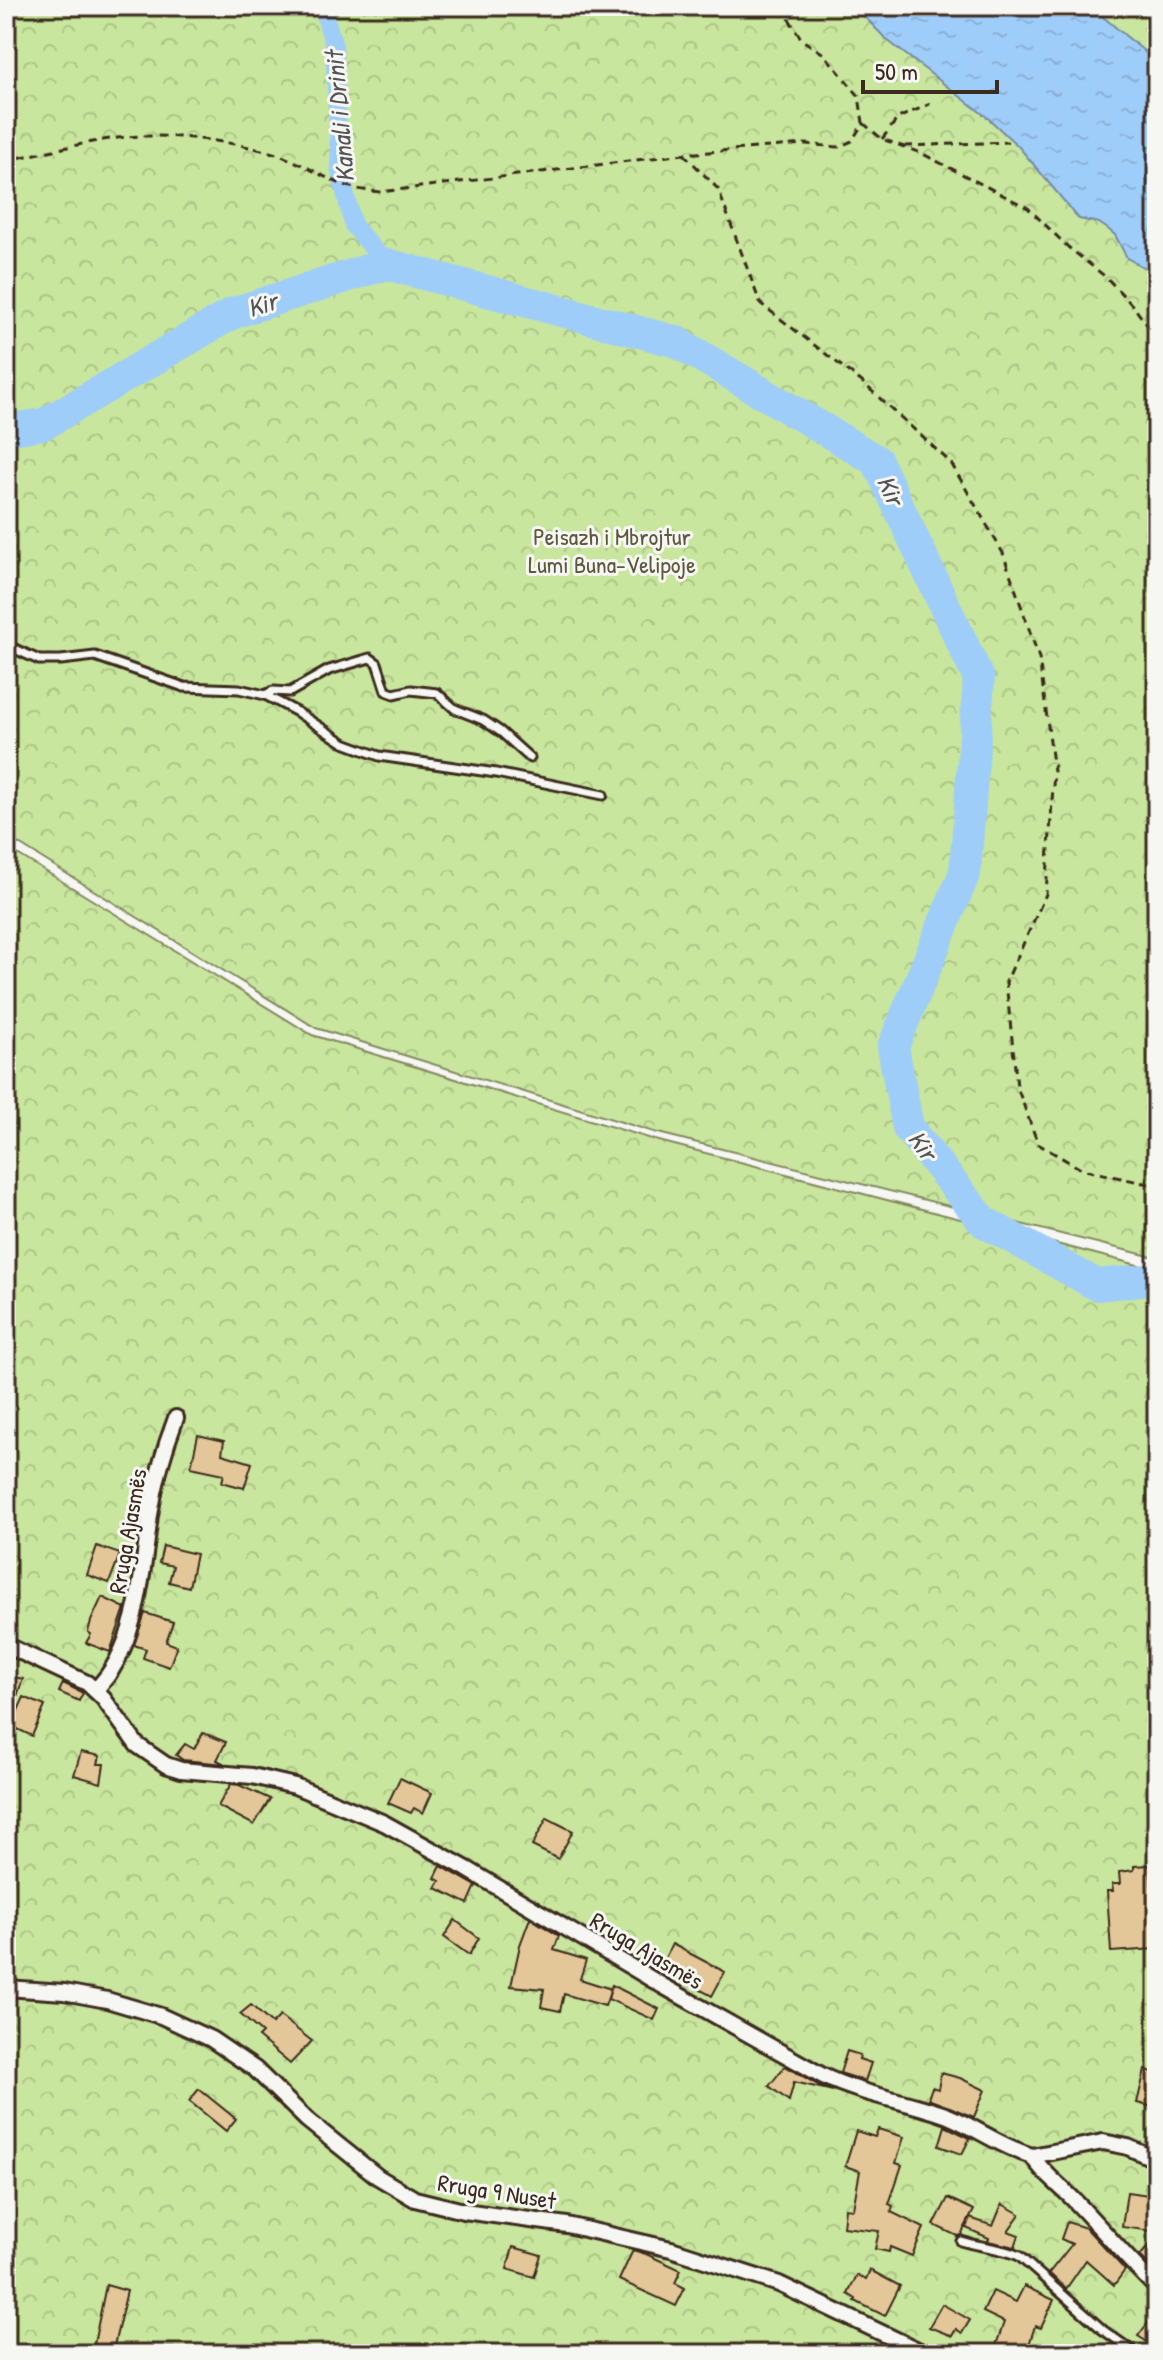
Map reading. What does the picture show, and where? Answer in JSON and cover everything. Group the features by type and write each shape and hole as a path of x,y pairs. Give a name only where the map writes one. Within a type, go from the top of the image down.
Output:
{"street":[{"name":"Rruga Ajasmës","path":"95,1690 105,1681 117,1657 137,1604 154,1497 176,1418"},
{"name":"Rruga Ajasmës","path":"6,1645 72,1675 95,1690 137,1745 166,1765 181,1770 252,1776 295,1786 384,1823 823,2076 848,2087 952,2118 1014,2151 1032,2156 1042,2172 1073,2198 1121,2254 1157,2288"},
{"name":"Rruga 9 Nuset","path":"6,1988 64,1992 107,2000 161,2016 211,2039 255,2069 307,2120 368,2169 396,2190 415,2199 464,2211 567,2225 671,2249 779,2284 926,2354"},
{"path":"1032,2156 1103,2142 1128,2147 1157,2160"}],"lane":[{"path":"6,645 39,660 95,656 184,687 239,689 265,695 344,743 379,756 496,773 603,795"},
{"path":"265,695 273,691 290,692 329,670 370,658 377,663 386,691 394,694 411,690 437,693 459,712 483,720 498,730 530,758"},
{"path":"961,2241 1010,2251 1019,2256 1103,2330 1137,2354"}],"path":[{"path":"6,160 127,137 184,137 272,153 310,168 329,181 362,191 381,192 684,154 805,144 838,147 852,141 863,123 859,96 824,54 802,40 781,6"},
{"path":"882,139 898,118 930,104"},
{"path":"863,123 882,139 1028,208 1068,247 1107,278 1157,338"},
{"path":"901,146 1008,142"},
{"path":"684,154 718,189 760,303 862,382 951,463 1003,553 1039,658 1054,771 1046,894 1006,982 1017,1087 1038,1144 1081,1169 1157,1186"}],"green space":[{"name":"Peisazh i Mbrojtur Lumi Buna-Velipoje","path":"6,6 1157,6 1157,1258 654,1132 316,1028 6,836"},
{"path":"6,847 312,1035 655,1140 1157,1270 1157,2354 6,2354"}],"water":[{"path":"854,6 1090,6 1157,62 1157,275 1127,258 1115,235 1108,229 1099,223 1079,219 1019,147 988,118 887,40"}],"building":[{"path":"198,1435 224,1441 222,1454 252,1463 244,1488 222,1482 224,1474 191,1467"},
{"path":"97,1546 120,1554 109,1583 87,1575"},
{"path":"163,1546 196,1554 189,1587 169,1582 173,1566 159,1563"},
{"path":"102,1597 125,1608 110,1652 86,1643 91,1634 88,1632 91,1621"},
{"path":"145,1613 173,1622 166,1642 177,1646 169,1667 143,1658 146,1649 134,1645"},
{"path":"6,1675 23,1679 17,1696 6,1693"},
{"path":"63,1683 83,1693 79,1701 59,1692"},
{"path":"24,1697 45,1706 32,1736 11,1726"},
{"path":"203,1733 226,1742 217,1760 225,1764 183,1760 176,1755 185,1744 194,1749"},
{"path":"81,1752 100,1756 98,1764 104,1764 101,1783 74,1775"},
{"path":"400,1778 432,1793 423,1813 414,1808 411,1813 388,1803"},
{"path":"231,1784 270,1799 254,1825 218,1806"},
{"path":"547,1818 573,1831 558,1859 532,1846"},
{"path":"1150,1865 1156,1949 1111,1952 1107,1891 1113,1891 1112,1884 1120,1884 1119,1872 1134,1870 1134,1866"},
{"path":"441,1866 476,1886 468,1904 436,1888 440,1881 435,1878"},
{"path":"530,1918 559,1936 554,1950 586,1960 580,1979 611,1989 605,2006 564,1994 560,2011 541,2007 544,1989 511,1986"},
{"path":"455,1920 479,1938 469,1955 444,1937"},
{"path":"672,1944 725,1972 712,1996 660,1968"},
{"path":"612,1985 659,2009 654,2020 608,1999"},
{"path":"251,2005 272,2024 280,2016 312,2041 290,2064 258,2037 262,2033 240,2014"},
{"path":"847,2051 871,2063 865,2081 840,2073"},
{"path":"785,2066 833,2091 794,2082 789,2101 769,2086"},
{"path":"1145,2070 1157,2073 1157,2108 1137,2103"},
{"path":"941,2073 985,2090 974,2117 928,2099 932,2087 938,2089"},
{"path":"199,2089 236,2119 226,2131 189,2101"},
{"path":"945,2126 970,2138 962,2154 939,2146"},
{"path":"878,2129 904,2137 896,2163 902,2165 889,2204 893,2206 891,2212 924,2228 912,2256 890,2247 889,2252 875,2249 879,2231 843,2227 845,2208 853,2209 860,2171 845,2166 856,2131 875,2137"},
{"path":"1127,2192 1157,2196 1152,2231 1122,2227"},
{"path":"948,2198 974,2210 961,2235 934,2225"},
{"path":"1002,2204 1020,2214 1008,2231 1019,2235 1015,2247 988,2241 989,2238 966,2228 970,2218 993,2226"},
{"path":"1067,2222 1086,2228 1125,2270 1114,2285 1086,2260 1066,2289 1049,2273 1072,2244 1061,2239"},
{"path":"1157,2236 1157,2272 1140,2256"},
{"path":"513,2247 541,2255 534,2277 507,2269"},
{"path":"633,2250 681,2270 675,2283 685,2288 676,2306 619,2280"},
{"path":"870,2270 900,2286 885,2316 855,2301 848,2294 857,2275 866,2279"},
{"path":"106,2285 127,2291 112,2354 92,2354"},
{"path":"1024,2286 1054,2300 1041,2328 1035,2326 1026,2354 993,2354 1004,2322 983,2312 993,2291 1016,2302"},
{"path":"942,2304 970,2320 962,2333 956,2329 952,2336 929,2327"},
{"path":"1157,2311 1157,2348 1138,2336"}],"waterway":[{"name":"Kanali i Drinit","path":"322,6 334,46 340,171 353,225 386,264"},
{"name":"Kir","path":"6,430 44,424 233,313 386,264 677,342 877,461 979,679 965,872 893,1047 908,1128 984,1222 1097,1285 1157,1279"}]}
